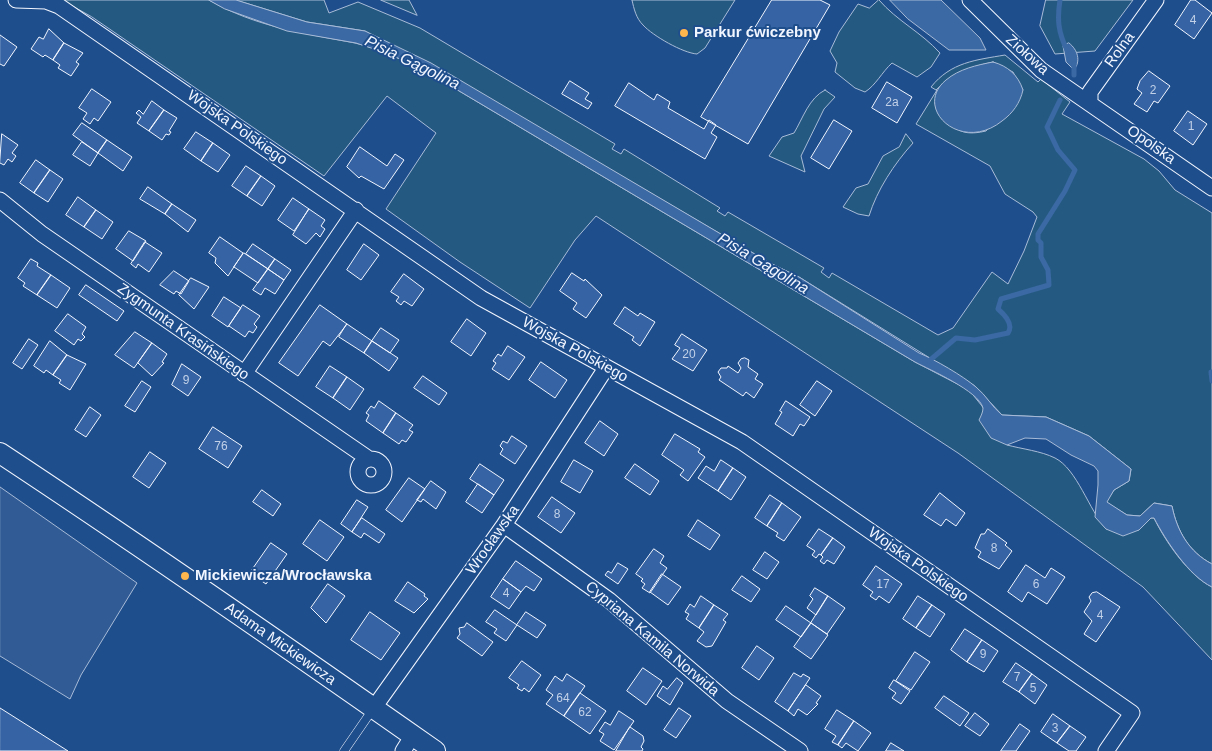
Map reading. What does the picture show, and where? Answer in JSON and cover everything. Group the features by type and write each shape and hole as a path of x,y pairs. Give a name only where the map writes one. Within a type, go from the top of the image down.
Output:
{"street":[{"name":"Wojska Polskiego","path":"16,0 46,1 59,6 481,298 742,442 1132,713 1106,751"},
{"name":"Ziołowa","path":"970,0 1041,70 1075,94 1090,102"},
{"name":"Rolna","path":"1090,102 1090,92 1156,0"},
{"name":"Opolska","path":"1090,102 1210,183"},
{"name":"Zygmunta Krasińskiego","path":"0,200 42,234 369,459"},
{"path":"244,374 356,210"},
{"name":"Wrocławska","path":"373,709 504,525 606,368"},
{"name":"Adama Mickiewicza","path":"0,453 185,576 373,709 408,743 435,751"},
{"name":"Cypriana Kamila Norwida","path":"504,525 609,600 727,701 800,751"}],"lane":[{"path":"344,751 373,709"}],"shaded area":[{"path":"62,0 209,0 244,17 262,23 355,43 377,50 398,58 439,79 915,362 969,390 982,406 1007,445 1044,454 1063,463 1076,480 1106,529 1139,530 1151,518 1154,518 1178,557 1195,575 1212,587 1212,660 1143,587 958,453 596,216 575,240 530,308 460,262 386,209 436,133 387,96 324,176 92,17"},
{"path":"236,0 324,0 329,13 358,2 420,28 615,144 612,149 621,154 624,149 720,208 717,211 725,216 728,212 824,268 821,272 829,278 832,273 938,335 953,328 992,272 1008,284 1024,251 1037,217 1033,212 1005,194 990,166 916,124 937,90 935,104 951,124 961,131 968,133 986,131 1023,90 1013,72 993,62 962,72 948,79 936,90 931,87 947,72 956,67 974,61 1005,55 1038,82 1041,79 1070,102 1062,114 1144,159 1159,171 1175,190 1212,213 1212,564 1197,553 1185,540 1177,524 1172,506 1154,503 1140,516 1127,515 1106,502 1114,490 1129,481 1131,469 1089,436 1046,417 1002,415 975,386 799,277 770,263 572,147 365,31 307,22"},
{"path":"381,0 409,0 417,15"},
{"name":"Parkur ćwiczebny","path":"632,0 735,0 705,48 697,54 676,47 648,29 637,16"},
{"path":"879,0 940,53 931,67 917,77 892,63 865,92 855,88 835,72 837,63 830,51 839,32 858,4 869,8"},
{"path":"1046,0 1133,0 1095,51 1055,54 1040,26"},
{"path":"825,90 835,97 824,109 801,156 805,172 769,156 782,137 794,133 811,103"},
{"path":"906,134 913,143 887,178 869,216 858,214 843,207 856,188 868,184 883,156 899,147"},
{"path":"0,487 137,583 81,675 70,699 0,656"}],"water":[{"name":"Pisia Gągolina","path":"209,0 236,0 307,22 365,31 431,63 770,263 799,277 919,353 956,373 980,390 1002,415 1046,417 1089,436 1131,469 1129,481 1114,490 1107,502 1127,515 1140,516 1154,503 1172,506 1177,524 1185,540 1197,553 1212,564 1212,587 1195,575 1179,557 1154,518 1151,518 1139,530 1123,536 1106,529 1095,517 1098,471 1094,466 1071,455 1046,439 1025,438 1007,445 991,438 979,420 983,408 980,401 964,388 915,362 439,79 392,55 356,43 287,31 225,9"},
{"path":"890,0 941,0 980,38 986,50 949,50 908,19"},
{"path":"1069,43 1075,49 1078,59 1074,70 1066,62 1063,46"},
{"path":"993,62 1012,72 1021,85 1022,95 1013,111 1002,121 986,130 971,132 957,130 946,123 938,114 935,103 937,91 946,80 962,70"}],"building":[{"path":"772,0 820,0 830,5 748,144 701,117"},
{"path":"1191,0 1195,0 1212,13 1194,39 1175,25"},
{"path":"49,29 64,43 53,60 45,55 43,57 31,49 39,37 43,39"},
{"path":"0,35 17,47 4,66 0,64"},
{"path":"64,43 83,53 76,62 79,64 71,76 58,68 60,65 53,60"},
{"path":"1149,71 1170,86 1158,103 1154,101 1147,112 1134,104 1142,93 1137,89 1140,81"},
{"path":"570,81 589,93 585,99 592,103 588,109 562,94"},
{"path":"887,82 912,97 897,123 872,108"},
{"path":"629,83 654,100 657,94 670,102 668,108 704,129 709,120 716,125 711,133 717,137 705,159 615,106"},
{"path":"92,89 111,102 98,121 94,118 90,124 83,119 87,113 79,108"},
{"path":"152,101 164,110 149,131 137,123 141,117 136,113 139,110 143,114"},
{"path":"164,110 177,118 169,131 171,132 169,135 166,134 162,140 149,131"},
{"path":"1188,111 1207,124 1193,145 1174,131"},
{"path":"834,120 852,131 829,169 811,158"},
{"path":"82,123 107,140 98,153 73,135"},
{"path":"196,132 213,143 201,161 184,149"},
{"path":"2,134 18,145 12,153 16,156 12,162 8,159 4,165 0,163"},
{"path":"107,140 132,157 123,171 98,153"},
{"path":"82,142 98,153 90,166 73,155"},
{"path":"213,143 230,155 218,172 201,161"},
{"path":"360,147 387,166 395,154 404,160 384,189 361,176 359,178 347,167"},
{"path":"36,160 50,170 34,193 20,183"},
{"path":"246,166 261,176 247,196 232,186"},
{"path":"50,170 63,179 48,202 34,193"},
{"path":"261,176 275,186 262,206 247,196"},
{"path":"148,187 172,204 165,214 140,199"},
{"path":"78,197 96,210 84,227 66,215"},
{"path":"293,198 309,209 294,231 278,220"},
{"path":"172,204 196,220 188,232 165,214"},
{"path":"309,209 325,220 321,226 325,229 320,237 316,233 306,244 293,235"},
{"path":"96,210 113,222 102,239 84,227"},
{"path":"129,231 146,241 133,261 116,249"},
{"path":"220,237 243,253 228,276 215,263 216,258 209,253"},
{"path":"145,242 162,253 149,272 138,264 136,268 131,264"},
{"path":"253,244 275,259 268,269 246,254"},
{"path":"364,244 379,255 361,280 347,270"},
{"path":"244,253 268,269 258,283 234,267"},
{"path":"31,259 38,263 37,266 51,275 37,295 23,286 25,283 18,278"},
{"path":"275,259 291,270 284,280 268,269"},
{"path":"268,269 284,280 275,294 265,288 261,295 253,290"},
{"path":"174,271 189,281 181,294 176,291 174,294 160,285"},
{"path":"572,273 584,281 585,279 602,295 586,318 573,309 577,303 560,291"},
{"path":"404,274 424,289 412,306 404,301 401,305 396,301 399,297 391,292"},
{"path":"51,275 70,288 57,308 37,295"},
{"path":"191,278 209,287 194,309 179,295"},
{"path":"86,285 124,311 117,321 79,295"},
{"path":"224,297 241,308 228,327 212,316"},
{"path":"243,305 260,316 254,324 257,327 253,333 249,331 245,337 229,326"},
{"path":"320,305 347,324 330,346 323,341 298,376 279,363"},
{"path":"625,307 638,316 640,313 655,322 640,346 632,340 634,337 614,324"},
{"path":"68,314 86,327 82,334 85,337 81,341 78,339 74,345 55,331"},
{"path":"467,319 486,333 471,356 451,342"},
{"path":"347,324 372,341 364,353 339,337"},
{"path":"381,328 399,340 390,353 372,341"},
{"path":"135,332 152,343 134,368 115,355"},
{"path":"682,334 707,350 693,371 672,359 680,348 675,345"},
{"path":"29,339 38,345 22,369 13,363"},
{"path":"50,341 67,355 53,375 46,370 44,373 34,366"},
{"path":"372,341 398,358 389,371 364,353"},
{"path":"152,343 167,354 162,362 164,363 152,376 138,363"},
{"path":"508,346 525,357 509,380 492,369 496,363 493,361 498,354 501,356"},
{"path":"67,355 86,364 70,390 59,383 61,380 53,375"},
{"path":"741,359 749,360 748,367 758,374 755,379 763,384 754,398 746,392 743,396 719,380 721,377 718,372 721,368 727,368 728,366 738,373 741,368 738,363"},
{"path":"541,362 567,380 555,398 529,380"},
{"path":"182,364 201,377 188,396 172,385"},
{"path":"330,366 347,377 333,398 316,387"},
{"path":"423,376 447,393 439,405 414,388"},
{"path":"347,377 364,389 350,410 333,398"},
{"path":"142,381 151,387 135,412 125,406"},
{"path":"817,381 832,391 815,416 800,405"},
{"path":"379,401 396,413 383,433 366,421 369,415 366,413 371,406 374,408"},
{"path":"786,401 810,417 804,426 800,424 793,436 775,424"},
{"path":"90,407 101,415 86,437 75,430"},
{"path":"396,413 413,425 409,430 413,432 406,442 402,440 399,444 383,433"},
{"path":"600,421 618,434 604,456 585,443"},
{"path":"213,427 242,446 228,468 199,449"},
{"path":"675,434 700,449 698,452 705,457 688,481 680,475 684,470 662,455"},
{"path":"512,436 527,446 515,464 500,454 503,449 500,446 503,441 507,443"},
{"path":"150,452 166,463 149,488 133,477"},
{"path":"574,460 593,471 580,493 561,482"},
{"path":"721,460 733,468 718,491 698,478 706,466 714,471"},
{"path":"480,464 504,480 494,495 470,479"},
{"path":"635,464 659,481 650,495 625,478"},
{"path":"733,468 746,477 731,500 718,491"},
{"path":"409,478 425,489 402,522 386,510"},
{"path":"431,481 446,492 436,509 423,499 421,502 417,500"},
{"path":"478,484 494,495 482,513 466,502"},
{"path":"262,490 281,504 273,516 253,502"},
{"path":"940,493 965,513 956,526 946,519 941,526 924,515"},
{"path":"770,495 782,503 767,526 755,518"},
{"path":"552,497 575,513 561,533 538,517"},
{"path":"357,500 368,507 352,532 341,524"},
{"path":"782,503 801,517 784,541 776,536 778,533 767,526"},
{"path":"362,518 385,534 379,543 364,533 361,538 352,532"},
{"path":"320,520 344,537 327,561 303,544"},
{"path":"698,520 720,535 710,550 688,536"},
{"path":"819,529 833,538 821,555 819,554 816,558 812,555 815,551 807,546"},
{"path":"988,529 1007,543 1005,545 1012,551 999,569 978,557 981,552 975,548 981,534 984,534"},
{"path":"833,538 845,547 834,564 827,560 824,564 820,561 823,557 821,555"},
{"path":"271,543 287,554 266,584 250,573"},
{"path":"654,549 664,556 660,563 667,568 650,593 642,588 645,584 641,581 643,579 636,574"},
{"path":"765,552 779,562 767,579 753,570"},
{"path":"516,561 542,579 534,591 526,586 521,592 503,579"},
{"path":"618,563 628,569 618,584 605,575 608,571 611,573"},
{"path":"1026,565 1045,578 1051,568 1065,577 1047,604 1028,592 1022,602 1008,592"},
{"path":"876,566 902,584 889,603 879,596 876,600 870,596 873,592 863,585"},
{"path":"662,574 681,587 668,605 650,592"},
{"path":"742,576 760,589 751,602 732,590"},
{"path":"503,579 521,592 509,609 491,597"},
{"path":"408,582 425,594 424,596 428,599 414,613 395,601"},
{"path":"328,584 345,596 326,623 311,608"},
{"path":"815,588 828,596 816,615 807,608 813,599 810,596"},
{"path":"1097,592 1120,607 1096,642 1084,634 1092,621 1084,612 1091,601 1089,597 1092,593"},
{"path":"701,596 714,605 699,628 686,619 689,614 685,612 690,604 694,607"},
{"path":"828,596 845,608 827,634 811,623"},
{"path":"918,596 932,605 916,628 903,619"},
{"path":"714,605 728,614 723,620 726,622 712,646 706,647 697,641 704,632 699,628"},
{"path":"932,605 945,614 930,637 916,628"},
{"path":"786,606 811,623 801,637 776,620"},
{"path":"495,610 517,625 506,641 494,633 497,629 486,622"},
{"path":"370,612 400,633 381,660 351,640"},
{"path":"526,612 546,625 537,638 517,625"},
{"path":"467,623 493,642 482,656 457,638 460,634 459,628 464,627"},
{"path":"811,623 828,635 811,659 794,647"},
{"path":"965,629 982,640 967,662 951,650"},
{"path":"982,640 998,651 984,672 967,662"},
{"path":"757,646 774,658 759,680 742,668"},
{"path":"915,652 930,662 911,690 896,681"},
{"path":"522,661 541,675 529,692 524,688 522,691 517,688 519,685 509,678"},
{"path":"1016,663 1032,674 1019,692 1003,682"},
{"path":"643,668 662,681 646,705 627,691"},
{"path":"794,673 801,677 803,674 810,678 788,711 775,702"},
{"path":"567,674 585,686 564,716 546,704 553,695 546,690 555,676 562,681"},
{"path":"1032,674 1047,685 1035,704 1019,692"},
{"path":"677,678 683,683 670,705 657,696 663,686 667,689"},
{"path":"894,680 910,691 901,704 892,698 896,693 889,688"},
{"path":"806,685 821,696 816,703 818,704 807,715 798,709 794,716 788,711"},
{"path":"580,693 606,711 590,734 564,716"},
{"path":"944,696 969,713 960,726 935,708"},
{"path":"0,708 68,751 0,751"},
{"path":"679,708 691,716 676,738 664,730"},
{"path":"837,710 854,721 838,745 832,742 836,736 825,729"},
{"path":"619,711 634,721 614,750 600,741 604,734 599,731 605,722 610,725"},
{"path":"975,713 989,724 980,736 965,726"},
{"path":"1053,714 1070,726 1057,743 1041,732"},
{"path":"854,721 871,733 858,751 846,743 842,748 838,745"},
{"path":"1020,724 1030,731 1016,751 1001,751"},
{"path":"1070,726 1086,737 1076,751 1069,751 1057,743"},
{"path":"630,727 643,736 642,751 616,751"},
{"path":"891,743 904,751 886,751"}],"waterway":[{"path":"1060,0 1059,25 1067,50"},
{"path":"1074,64 1074,75"},
{"path":"929,361 956,338 975,340 1008,333 1010,330 1009,323 998,309 1001,299 1049,285 1048,270 1041,257 1041,243 1038,240 1038,234 1065,191 1075,170 1058,150 1047,127 1060,100"},
{"path":"1211,372 1212,381"}],"place":[{"name":"Parkur ćwiczebny","path":"684,33"},
{"name":"Mickiewicza/Wrocławska","path":"185,576"}]}
